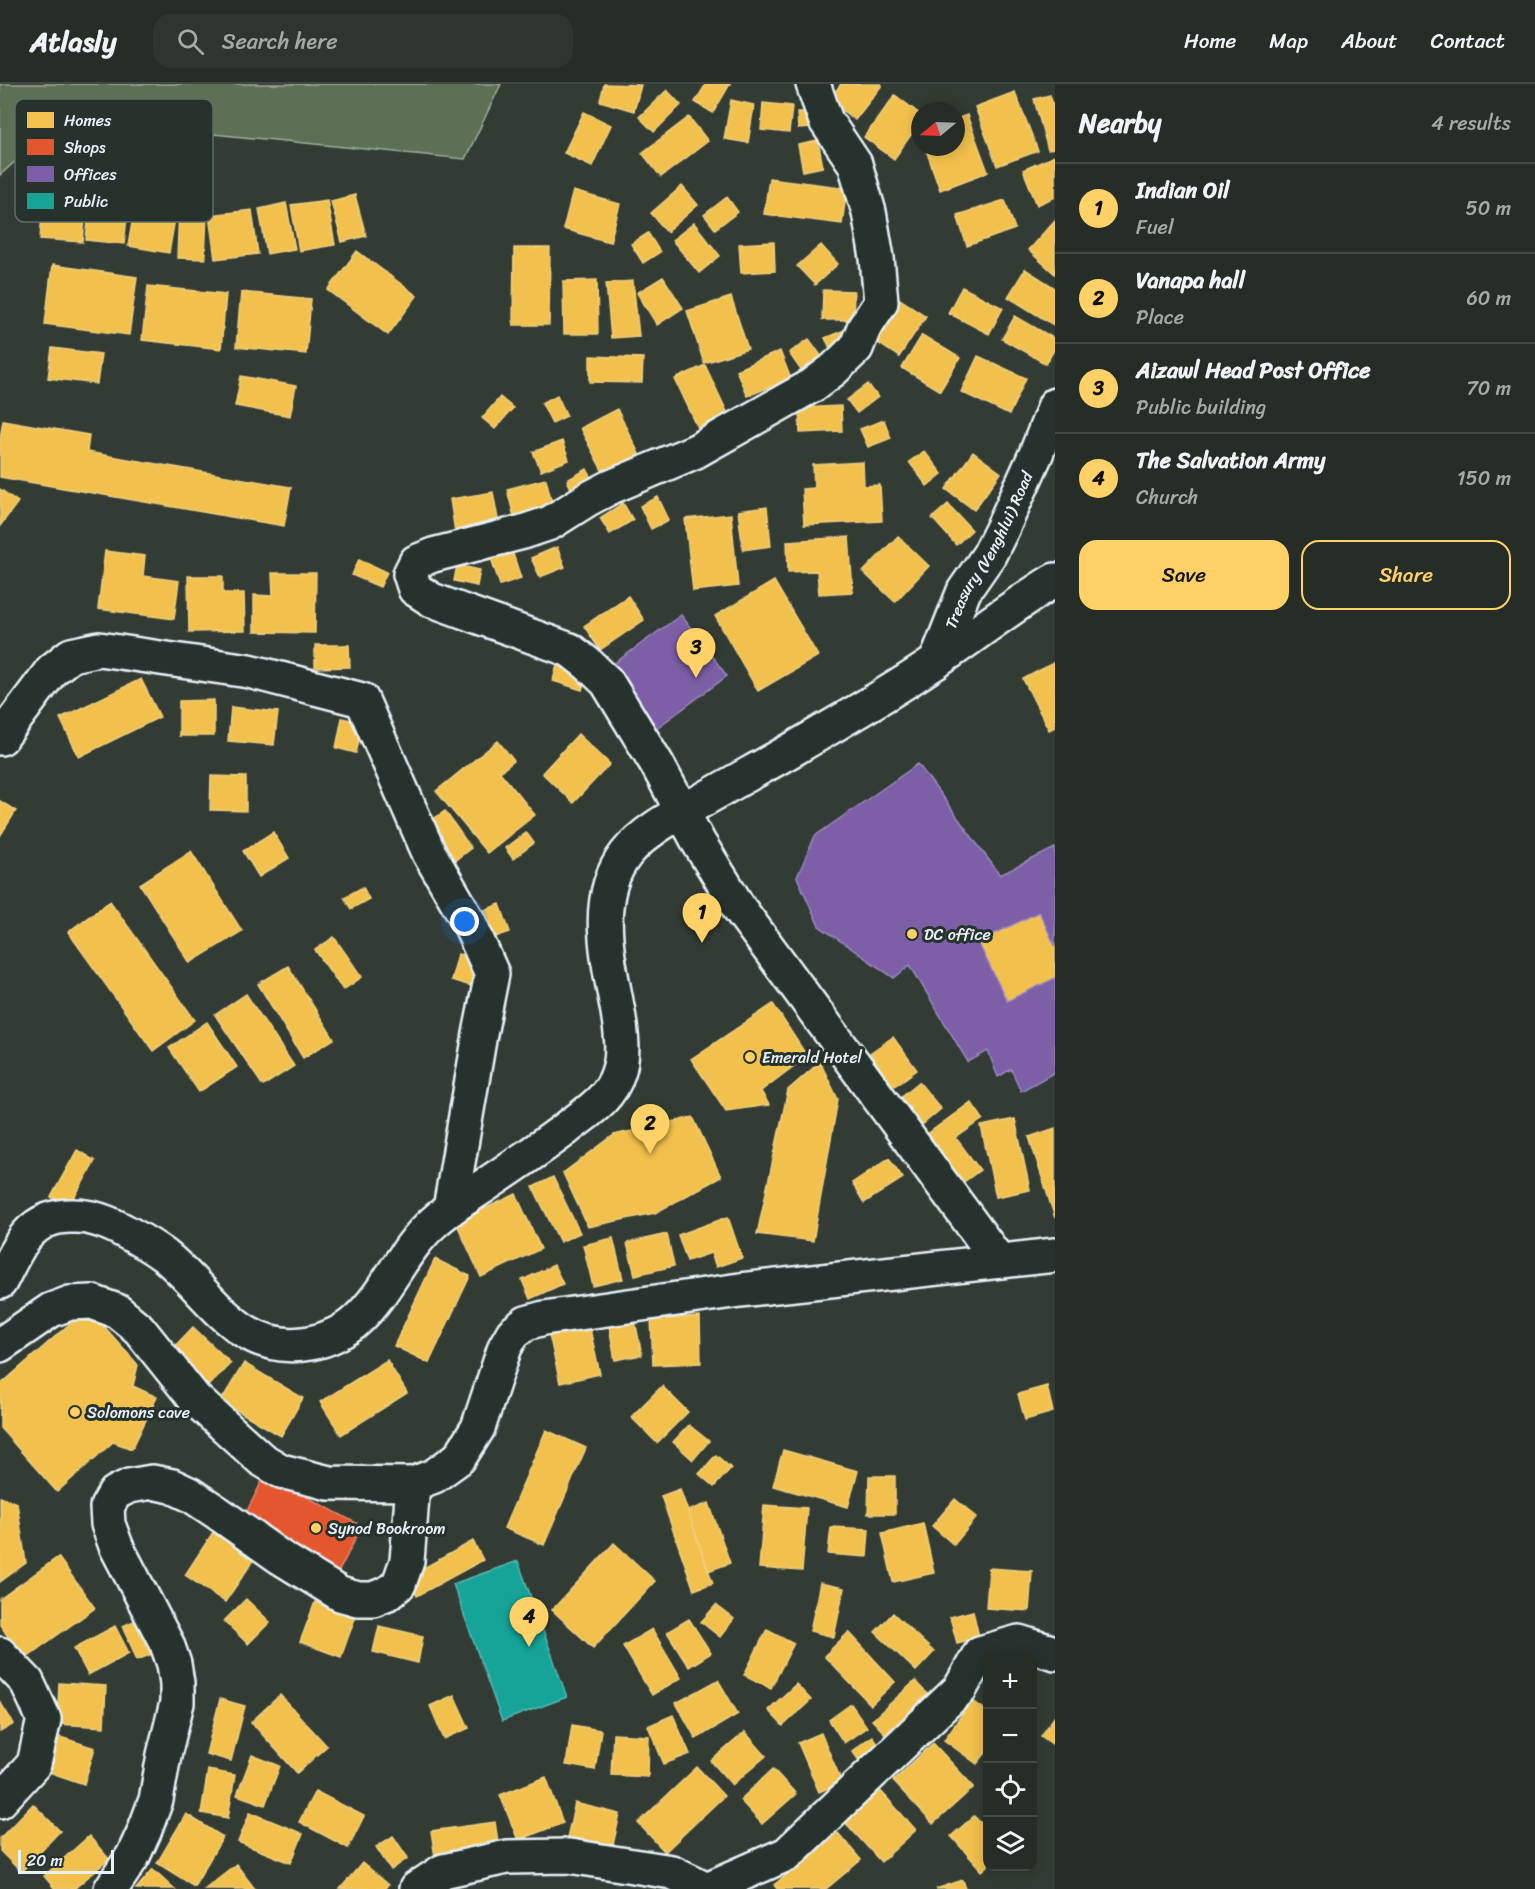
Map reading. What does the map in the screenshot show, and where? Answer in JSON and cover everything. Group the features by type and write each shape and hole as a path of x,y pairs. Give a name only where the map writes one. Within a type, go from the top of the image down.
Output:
{"street":[{"path":"815,85 826,121 855,164 869,212 877,258 880,302 864,328 856,348 813,385 696,451 611,487 550,523 433,555 416,562 410,574 415,590 432,600 570,650 607,682 657,764 716,873 739,908 999,1261"},
{"name":"Treasury (Venghlui) Road","path":"936,662 964,591 989,555 1003,527 1055,405"},
{"path":"0,1282 26,1236 43,1222 64,1215 86,1216 114,1225 167,1257 225,1317 244,1332 268,1342 292,1346 318,1341 338,1333 357,1320 372,1304 414,1243 434,1222 542,1147 598,1104 612,1088 620,1069 622,1049 606,945 608,892 614,874 624,857 640,839 665,821 793,749 936,662 1055,580"},
{"path":"1,738 52,670 71,655 99,649 249,671 362,700 429,853 469,922 492,974 450,1209"},
{"path":"0,1345 51,1310 70,1303 92,1302 117,1311 139,1329 195,1399 261,1459 281,1471 329,1483 413,1484 434,1476 459,1458 478,1428 505,1347 513,1333 526,1323 544,1318 740,1290 1055,1255"},
{"path":"111,1889 133,1856 156,1800 177,1703 174,1664 167,1644 116,1546 108,1524 107,1507 115,1492 129,1486 152,1482 172,1486 218,1513 280,1557 340,1594 358,1599 373,1599 388,1593 399,1584 407,1561 413,1484"},
{"path":"416,1889 443,1871 496,1859 568,1856 672,1872 707,1889 787,1854 960,1689 980,1653 1019,1642 1055,1653"},
{"path":"0,1654 27,1682 44,1719 34,1764 0,1801"}],"green space":[{"path":"0,84 501,84 465,159 213,134 213,99 15,99 15,161 0,175"}],"building: Homes":[{"path":"604,84 641,85 634,111 600,101"},
{"path":"706,84 730,84 713,113 695,102"},
{"path":"841,84 882,85 855,120 829,100"},
{"path":"667,90 681,105 654,132 639,117"},
{"path":"1015,92 1038,151 997,166 975,107"},
{"path":"895,95 911,107 911,135 894,159 864,137"},
{"path":"1050,95 1055,111 1055,149 1048,150 1034,99"},
{"path":"731,100 754,105 748,143 724,139"},
{"path":"763,103 792,106 789,133 761,130"},
{"path":"584,112 611,125 592,166 564,153"},
{"path":"797,112 813,112 813,128 798,129"},
{"path":"967,115 988,172 940,190 928,156 965,156 965,116"},
{"path":"689,117 708,141 661,177 642,153"},
{"path":"818,141 823,167 803,171 798,145"},
{"path":"1055,156 1055,197 1037,205 1023,170"},
{"path":"769,178 847,188 842,224 764,214"},
{"path":"682,186 698,205 667,232 651,213"},
{"path":"573,191 620,204 610,242 563,229"},
{"path":"355,195 366,236 342,242 331,201"},
{"path":"727,197 738,212 715,229 704,215"},
{"path":"327,200 335,245 299,251 291,205"},
{"path":"1005,200 1015,229 967,246 957,215"},
{"path":"286,203 295,249 267,254 259,209"},
{"path":"252,210 258,254 215,259 210,222 213,222 213,215"},
{"path":"1055,220 1055,274 1028,250"},
{"path":"41,222 85,222 83,242 40,239"},
{"path":"88,222 126,222 124,244 86,240"},
{"path":"132,222 174,222 169,253 128,246"},
{"path":"178,222 207,222 205,259 177,258"},
{"path":"694,223 720,256 699,273 672,240"},
{"path":"648,233 660,252 643,263 631,244"},
{"path":"774,242 775,271 741,273 739,244"},
{"path":"821,245 838,264 815,285 797,266"},
{"path":"514,248 550,248 549,325 513,325"},
{"path":"357,251 417,296 388,335 328,290"},
{"path":"52,265 137,277 129,335 45,324"},
{"path":"1025,269 1055,288 1055,326 1008,297"},
{"path":"663,277 683,308 657,325 637,293"},
{"path":"597,280 598,334 564,334 563,281"},
{"path":"633,281 639,336 611,338 606,283"},
{"path":"148,286 226,294 221,349 142,340"},
{"path":"962,287 1003,308 989,334 948,313"},
{"path":"823,290 854,291 853,320 822,320"},
{"path":"241,292 311,299 306,354 236,347"},
{"path":"731,297 748,349 704,363 687,311"},
{"path":"898,298 926,316 899,357 872,339"},
{"path":"1015,316 1055,339 1055,348 1046,364 1002,339"},
{"path":"842,331 848,345 832,352 825,338"},
{"path":"922,335 960,358 940,391 902,368"},
{"path":"809,339 825,361 805,376 789,353"},
{"path":"52,348 101,354 97,384 48,378"},
{"path":"780,351 791,379 747,396 736,370"},
{"path":"590,356 643,358 642,383 590,382"},
{"path":"978,356 1026,378 1009,415 961,392"},
{"path":"705,365 728,414 698,428 675,379"},
{"path":"241,376 296,386 290,416 235,406"},
{"path":"868,384 878,397 857,413 847,400"},
{"path":"557,395 567,416 552,423 542,403"},
{"path":"500,397 513,408 495,429 482,418"},
{"path":"841,406 842,431 800,433 799,408"},
{"path":"617,409 640,456 604,474 580,428"},
{"path":"3,420 89,435 87,452 291,487 284,526 0,477 0,438"},
{"path":"884,420 891,438 868,447 860,429"},
{"path":"562,441 569,460 541,471 533,452"},
{"path":"924,451 942,474 927,486 909,462"},
{"path":"973,452 1001,473 974,510 946,489"},
{"path":"863,462 864,486 880,485 882,521 804,525 802,489 814,488 813,465"},
{"path":"587,469 595,484 574,495 567,480"},
{"path":"546,479 553,507 514,517 507,489"},
{"path":"0,489 18,502 0,526"},
{"path":"493,492 499,525 455,532 450,499"},
{"path":"658,497 669,520 651,529 640,506"},
{"path":"623,503 633,520 610,534 600,518"},
{"path":"948,504 972,530 956,545 932,518"},
{"path":"767,507 771,546 743,550 738,511"},
{"path":"731,514 738,586 693,591 685,519"},
{"path":"898,536 929,566 895,602 863,572"},
{"path":"849,537 853,592 819,594 817,571 788,572 787,541"},
{"path":"557,547 565,567 540,577 531,558"},
{"path":"511,548 521,578 500,585 490,555"},
{"path":"105,551 145,556 143,576 179,581 174,619 98,609"},
{"path":"359,559 387,572 380,587 352,575"},
{"path":"457,565 480,570 477,586 454,581"},
{"path":"272,573 316,573 315,633 254,632 254,595 273,596"},
{"path":"188,576 223,576 223,593 244,593 245,631 189,632"},
{"path":"774,581 818,656 758,691 715,616"},
{"path":"628,596 644,620 600,650 584,626"},
{"path":"315,645 349,645 350,667 315,668"},
{"path":"1055,662 1055,727 1049,730 1023,679"},
{"path":"557,664 587,674 582,690 553,681"},
{"path":"141,679 160,717 79,757 60,718"},
{"path":"214,700 214,736 179,736 179,701"},
{"path":"231,707 278,712 274,745 228,741"},
{"path":"342,718 363,723 356,753 336,748"},
{"path":"578,734 610,764 573,803 542,773"},
{"path":"498,741 514,761 500,772 535,815 487,853 436,791"},
{"path":"211,776 246,777 246,811 210,810"},
{"path":"0,801 16,811 0,836"},
{"path":"445,811 471,848 453,862 426,824"},
{"path":"273,832 289,858 259,877 243,851"},
{"path":"526,832 534,843 513,859 505,848"},
{"path":"191,851 242,931 190,963 140,884"},
{"path":"363,887 369,899 351,909 344,897"},
{"path":"110,901 195,1020 153,1051 68,932"},
{"path":"500,904 510,932 489,939 479,912"},
{"path":"1039,912 1055,946 1055,978 1007,1001 978,942"},
{"path":"334,937 362,977 343,990 315,950"},
{"path":"458,954 477,960 471,986 451,980"},
{"path":"288,966 334,1039 303,1058 258,984"},
{"path":"246,994 294,1066 263,1086 215,1015"},
{"name":"Emerald Hotel","path":"773,1004 807,1056 761,1091 769,1105 726,1111 691,1059"},
{"path":"207,1022 237,1067 199,1092 169,1048"},
{"path":"893,1037 917,1070 893,1087 870,1053"},
{"path":"820,1062 838,1099 813,1241 757,1234 788,1090"},
{"path":"919,1082 941,1109 922,1125 899,1098"},
{"path":"971,1102 983,1119 956,1138 980,1170 961,1184 926,1135"},
{"path":"693,1117 721,1177 655,1213 588,1227 563,1173 614,1135"},
{"path":"1015,1119 1030,1190 996,1197 981,1126"},
{"path":"1055,1128 1055,1218 1029,1137"},
{"path":"77,1150 95,1161 69,1207 51,1197"},
{"path":"889,1158 903,1178 864,1203 852,1183"},
{"path":"553,1177 580,1233 560,1242 533,1187"},
{"path":"516,1194 541,1249 481,1277 456,1222"},
{"path":"728,1217 742,1258 716,1267 711,1253 687,1261 678,1235"},
{"path":"667,1234 674,1266 635,1275 627,1243"},
{"path":"613,1238 623,1279 593,1286 583,1245"},
{"path":"435,1259 470,1276 429,1363 394,1346"},
{"path":"554,1265 563,1284 530,1299 522,1280"},
{"path":"700,1317 701,1363 653,1365 651,1319"},
{"name":"Solomons cave","path":"75,1319 102,1324 138,1365 133,1386 157,1397 132,1449 113,1442 57,1492 0,1428 0,1385"},
{"path":"635,1321 642,1355 615,1360 609,1326"},
{"path":"589,1325 600,1374 560,1383 549,1334"},
{"path":"193,1327 231,1363 207,1387 170,1351"},
{"path":"387,1360 407,1393 341,1435 320,1402"},
{"path":"244,1363 303,1398 281,1436 221,1401"},
{"path":"662,1386 688,1412 657,1443 631,1417"},
{"path":"1047,1386 1053,1412 1025,1420 1018,1394"},
{"path":"689,1425 709,1441 693,1460 673,1442"},
{"path":"546,1430 586,1448 544,1545 504,1528"},
{"path":"783,1450 858,1471 848,1507 773,1486"},
{"path":"716,1455 731,1468 714,1487 699,1474"},
{"path":"869,1476 895,1476 895,1514 868,1514"},
{"path":"680,1489 713,1583 694,1590 661,1496"},
{"path":"0,1497 17,1503 26,1563 0,1582"},
{"path":"955,1499 977,1517 954,1545 932,1526"},
{"path":"709,1503 730,1563 708,1571 688,1511"},
{"path":"764,1505 807,1508 802,1571 759,1568"},
{"path":"923,1523 934,1573 893,1582 882,1533"},
{"path":"217,1526 258,1554 225,1602 185,1575"},
{"path":"831,1527 869,1529 867,1557 828,1554"},
{"path":"473,1541 483,1560 417,1596 407,1577"},
{"path":"614,1543 655,1581 593,1648 552,1610"},
{"path":"58,1557 95,1608 24,1659 0,1625 0,1599"},
{"path":"989,1568 1032,1571 1029,1611 986,1608"},
{"path":"820,1583 844,1588 834,1637 810,1631"},
{"path":"246,1599 270,1622 248,1644 224,1621"},
{"path":"315,1602 355,1618 341,1657 300,1642"},
{"path":"716,1605 734,1619 720,1637 701,1622"},
{"path":"973,1611 979,1637 957,1643 950,1617"},
{"path":"893,1613 934,1652 916,1671 875,1632"},
{"path":"143,1617 157,1652 137,1660 123,1626"},
{"path":"689,1619 711,1653 689,1667 667,1632"},
{"path":"115,1626 129,1653 88,1675 74,1648"},
{"path":"379,1626 423,1636 418,1663 373,1652"},
{"path":"652,1629 681,1678 652,1695 623,1646"},
{"path":"767,1629 794,1643 771,1688 744,1675"},
{"path":"849,1632 895,1682 871,1705 824,1656"},
{"path":"718,1680 738,1714 696,1739 676,1703"},
{"path":"915,1681 930,1697 887,1736 872,1720"},
{"path":"59,1683 106,1686 104,1727 57,1724"},
{"path":"796,1684 811,1700 783,1726 768,1710"},
{"path":"280,1695 327,1746 297,1773 251,1722"},
{"path":"454,1695 469,1728 444,1739 430,1706"},
{"path":"220,1699 245,1706 231,1761 206,1754"},
{"path":"972,1700 983,1708 983,1756 977,1764 944,1740"},
{"path":"0,1702 14,1724 0,1732"},
{"path":"851,1704 867,1727 844,1743 829,1720"},
{"path":"673,1715 690,1754 664,1764 648,1726"},
{"path":"1055,1716 1055,1746 1041,1736"},
{"path":"572,1725 601,1730 595,1770 566,1765"},
{"path":"745,1732 766,1756 732,1785 711,1761"},
{"path":"821,1733 842,1782 819,1792 798,1743"},
{"path":"613,1734 649,1736 648,1777 611,1775"},
{"path":"57,1736 95,1748 84,1784 46,1771"},
{"path":"872,1736 880,1747 860,1762 852,1751"},
{"path":"933,1743 974,1787 933,1824 893,1781"},
{"path":"252,1755 280,1766 265,1805 237,1795"},
{"path":"697,1767 724,1796 665,1852 638,1823"},
{"path":"773,1769 796,1794 762,1824 740,1800"},
{"path":"208,1770 235,1775 228,1818 201,1813"},
{"path":"546,1777 563,1823 518,1840 500,1795"},
{"path":"878,1788 916,1830 881,1862 843,1820"},
{"path":"315,1791 364,1816 348,1848 299,1822"},
{"path":"575,1803 620,1814 612,1849 567,1838"},
{"path":"33,1804 60,1831 21,1872 0,1851 0,1838"},
{"path":"250,1812 303,1834 291,1863 238,1842"},
{"path":"186,1814 223,1837 194,1886 157,1863"},
{"path":"974,1816 983,1825 983,1870 982,1871 951,1836"},
{"path":"495,1822 499,1848 435,1857 431,1831"},
{"path":"838,1833 861,1860 826,1889 777,1889 774,1885"},
{"path":"89,1836 109,1859 74,1889 55,1889 44,1876"},
{"path":"393,1836 408,1858 391,1870 376,1847"},
{"path":"362,1863 388,1885 384,1889 340,1889"},
{"path":"236,1864 255,1889 204,1889"},
{"path":"153,1869 175,1889 136,1889"},
{"path":"963,1880 966,1889 936,1889"}],"building: Shops":[{"name":"Synod Bookroom","path":"265,1475 362,1526 336,1577 269,1542 275,1530 245,1515"}],"building: Offices":[{"path":"681,615 727,676 654,730 608,668"},
{"name":"DC office","path":"918,764 1000,875 1055,848 1055,946 1039,912 978,942 1007,1001 1055,978 1055,1072 1021,1091 1011,1069 998,1077 988,1051 968,1062 910,965 894,978 819,926 797,877 815,836"}],"building: Public":[{"path":"518,1561 567,1697 502,1721 453,1584"}],"place":[{"name":"Aizawl Head Post Office","path":"696,678"},
{"name":"DC office","path":"912,934"},
{"name":"Indian Oil","path":"702,943"},
{"name":"Emerald Hotel","path":"750,1057"},
{"name":"Vanapa hall","path":"650,1154"},
{"name":"Solomons cave","path":"75,1412"},
{"name":"Synod Bookroom","path":"316,1528"},
{"name":"The Salvation Army","path":"529,1647"}]}
